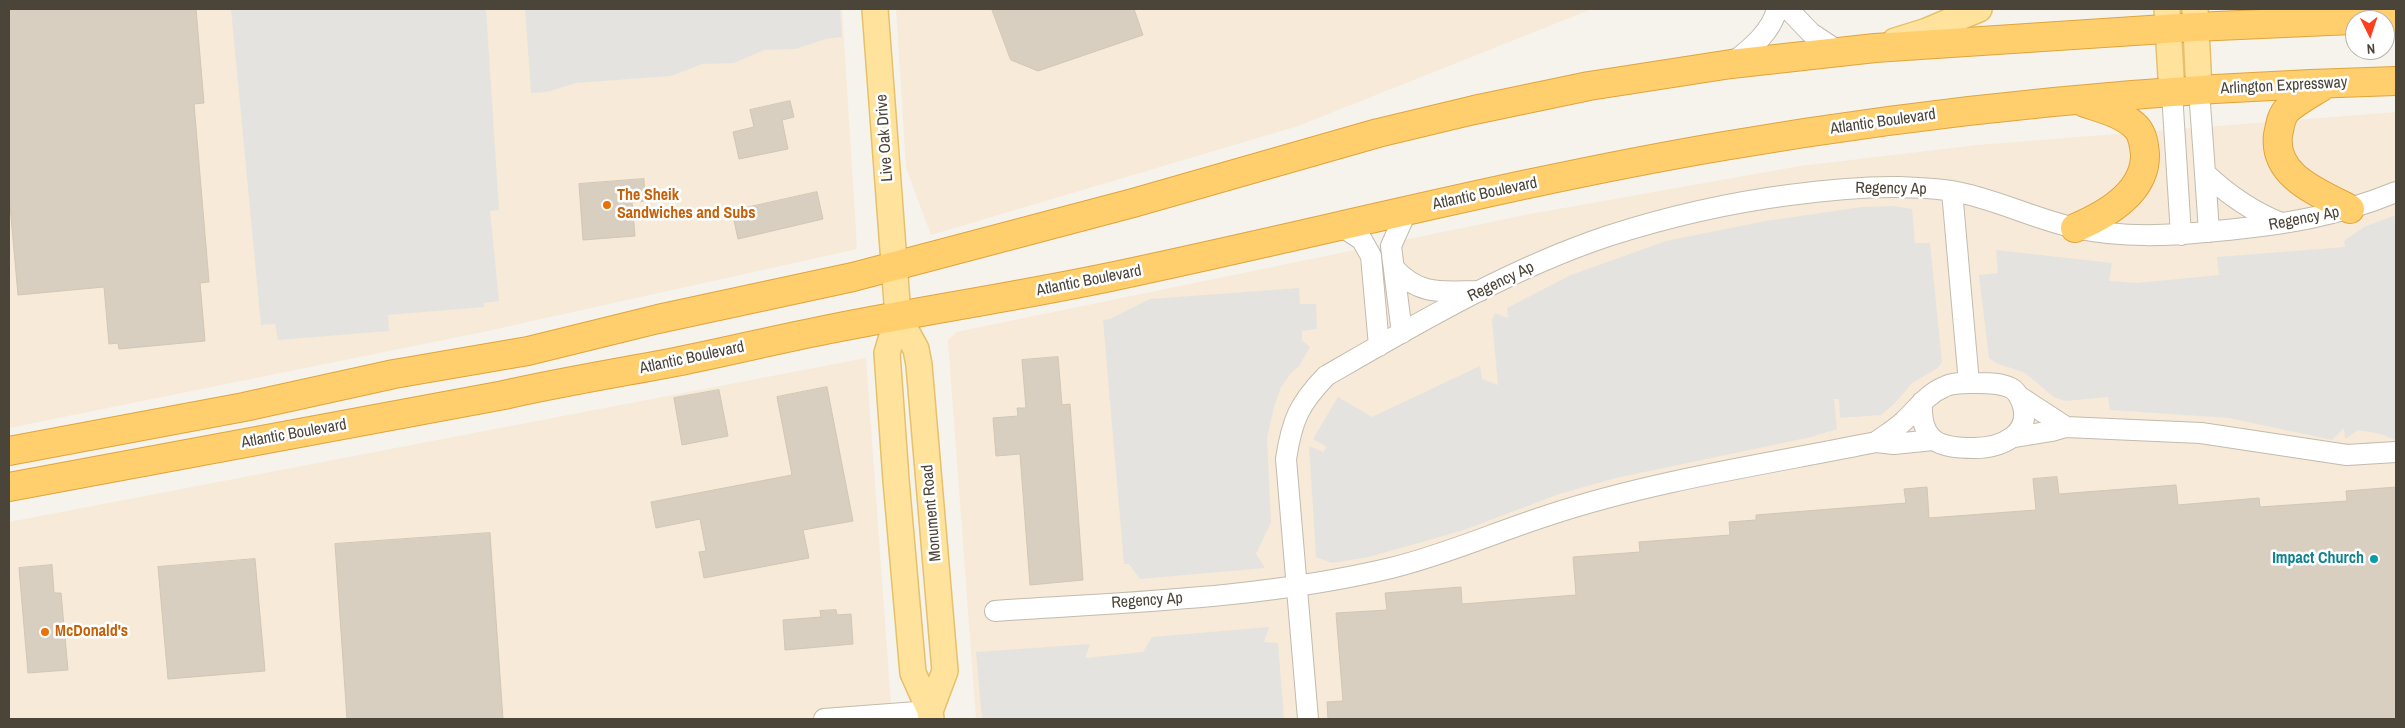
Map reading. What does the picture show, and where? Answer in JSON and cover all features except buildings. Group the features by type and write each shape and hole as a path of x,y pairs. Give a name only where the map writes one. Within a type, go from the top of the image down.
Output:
{"highway":[{"path":"2365,9 2396,14"},
{"path":"9,451 244,407 394,374 528,351 658,319 894,267 1430,120 1589,86 1731,64 1838,51 2167,19 2396,18"},
{"name":"Arlington Expressway","path":"2172,92 2396,81"},
{"path":"2326,83 2286,110 2280,123 2277,142 2282,162 2297,180 2350,209"},
{"name":"Atlantic Boulevard","path":"9,487 504,395 556,383 670,363 898,316 1086,282 1407,210 1615,167 1791,135 1938,114 2172,92"},
{"path":"2075,228 2098,218 2116,207 2136,185 2145,165 2144,143 2138,129 2118,114 2077,100"},
{"path":"203,451 210,437 236,432 244,407"}],"main road":[{"name":"Live Oak Drive","path":"875,9 894,267"},
{"path":"1838,51 1912,37 1979,9"},
{"path":"2195,18 2199,90"},
{"path":"2167,19 2172,92"},
{"name":"Monument Road","path":"894,267 898,316 887,353 896,480 913,673 931,715"},
{"name":"Monument Road","path":"898,316 916,349 919,365 945,671 931,715"}],"street":[{"path":"1731,64 1746,52 1767,30 1777,9"},
{"path":"1788,9 1811,33 1838,51"},
{"path":"2199,90 2209,232"},
{"path":"2172,92 2181,235"},
{"path":"2205,173 2241,204 2258,214 2283,224"},
{"name":"Regency Ap","path":"1308,719 1286,459 1296,416 1307,396 1326,376 1482,291 1547,260 1607,236 1714,208 1768,198 1859,187 1952,191 2075,228 2129,235 2181,235 2283,224 2350,209 2396,192"},
{"path":"1952,191 1969,383"},
{"path":"1402,333 1391,246 1407,210"},
{"path":"1341,226 1362,240 1372,256 1379,346"},
{"path":"1394,268 1405,281 1418,288 1435,291 1482,291"},
{"name":"Regency Ap","path":"995,611 1265,592 1409,563 1456,549 1549,515 1628,493 1876,442 1903,422 1933,392 1946,385 1992,383 2013,388 2020,397 2066,427"},
{"path":"2014,437 2025,424 2025,410 2020,397"},
{"path":"1922,402 1921,420 1926,432 1933,440 1945,446 1980,448 2004,442 2014,437 2052,432 2066,427 2201,433 2347,455 2396,452"},
{"path":"1876,442 1894,444 1933,440"},
{"path":"824,719 931,715"}],"shaded area":[{"path":"9,9 842,9 857,249 478,333 9,428"},
{"path":"231,9 486,9 499,210 490,211 499,301 484,303 484,307 388,315 389,331 278,340 275,324 261,325"},
{"path":"525,9 840,9 842,37 826,39 795,49 764,50 734,63 702,64 671,76 576,83 547,92 531,93"},
{"path":"896,9 1592,9 1298,126 931,235 906,168"},
{"path":"2396,112 2396,719 976,719 948,341 956,332 1530,214 1800,166 1977,145"},
{"path":"1893,206 1912,209 1915,243 1930,243 1942,362 1938,368 1912,383 1894,404 1881,415 1840,418 1839,399 1834,399 1837,429 1811,437 1616,478 1559,494 1464,530 1369,557 1332,563 1316,557 1309,446 1323,452 1327,447 1313,439 1338,397 1372,417 1480,366 1482,379 1498,385 1492,320 1495,313 1508,318 1507,308 1571,275 1666,241 1766,221 1862,207"},
{"path":"2396,215 2395,440 2381,434 2358,430 2345,439 2344,428 2332,440 2229,418 2110,410 2108,397 2065,401 2054,397 2025,373 1996,363 1989,358 1979,275 1998,273 1996,250 2112,263 2109,281 2137,283 2219,275 2217,257 2345,247 2344,241 2364,227"},
{"path":"1299,288 1300,304 1316,304 1317,329 1302,331 1302,340 1310,347 1299,366 1291,373 1281,387 1267,438 1271,522 1256,554 1265,568 1140,579 1129,564 1124,564 1103,320 1110,319 1150,299"},
{"path":"866,358 892,719 9,719 9,522"},
{"path":"1269,627 1264,642 1278,643 1284,719 982,719 976,652 1090,644 1085,658 1143,652 1152,637"}],"place":[{"name":"The Sheik Sandwiches and Subs","path":"607,205"},
{"name":"Impact Church","path":"2374,559"},
{"name":"McDonald's","path":"45,632"}]}
